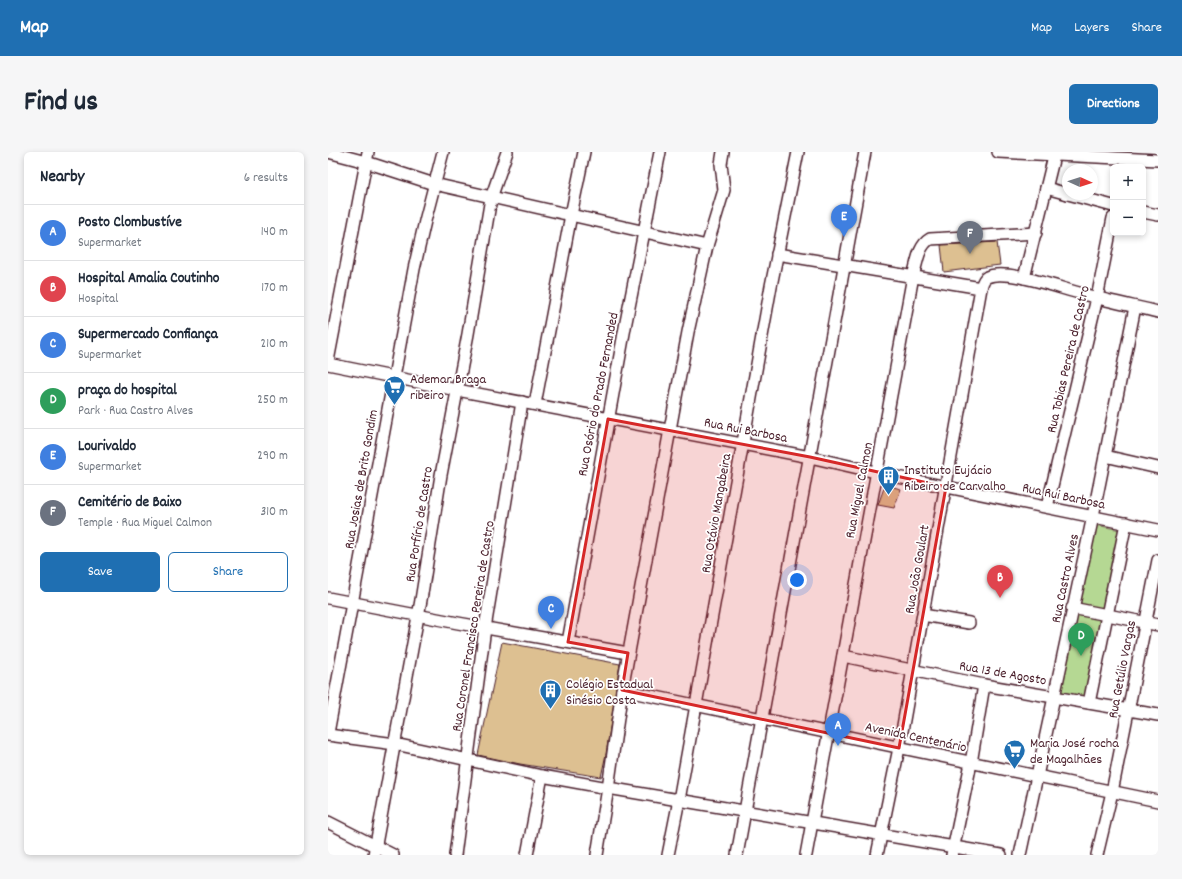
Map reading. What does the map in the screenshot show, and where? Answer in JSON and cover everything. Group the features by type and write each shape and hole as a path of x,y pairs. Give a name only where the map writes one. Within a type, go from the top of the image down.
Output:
{"street":[{"path":"328,152 367,157 434,184 707,246"},
{"name":"Rua Josias de Brito Gondim","path":"328,734 414,269 443,152"},
{"name":"Rua Porfírio de Castro","path":"375,851 418,616 456,390 468,334 491,198 508,152"},
{"path":"535,404 584,152"},
{"name":"Rua Osório do Prado Fernanded","path":"568,642 643,231 660,152"},
{"path":"597,855 628,653 688,332 707,246 724,190 721,172 723,152"},
{"name":"Rua Otávio Mangabeira","path":"668,855 777,254 798,152"},
{"path":"737,855 865,152"},
{"path":"998,152 1055,153 1158,160"},
{"path":"1024,278 1055,153"},
{"path":"328,362 367,157"},
{"path":"1046,188 1062,192"},
{"path":"1090,200 1110,205"},
{"path":"1146,213 1158,215"},
{"name":"Rua Miguel Calmon","path":"806,855 914,276 922,247 925,242 930,239 1036,233"},
{"name":"Rua Tobias Pereira de Castro","path":"1047,507 1097,298 1110,233"},
{"path":"777,254 981,288 984,280 988,277 1024,278 1097,298 1158,312"},
{"name":"Rua João Goulart","path":"878,855 913,671 981,288"},
{"name":"Rua Castro Alves","path":"1020,855 1093,516 1135,307"},
{"name":"Rua Rui Barbosa","path":"328,362 456,390 810,457 946,487 1158,530"},
{"name":"Rua Coronel Francisco Pereira de Castro","path":"455,855 485,628 522,402"},
{"path":"1105,456 1158,468"},
{"path":"1089,704 1126,523"},
{"name":"Rua Getúlio Vargas","path":"1097,855 1112,792 1158,560"},
{"path":"328,598 418,616 628,653"},
{"path":"1072,608 1158,625"},
{"path":"923,615 969,623"},
{"name":"Rua 13 de Agosto","path":"843,656 984,685 1158,715"},
{"path":"953,851 971,763 984,685"},
{"name":"Avenida Centenário","path":"622,690 1036,777 1158,801"},
{"path":"328,734 395,744 542,776 608,788 813,822 882,835 953,851 1001,855"},
{"path":"527,855 542,776"},
{"path":"328,822 375,851 393,855"}],"highlighted area":[{"path":"608,419 810,457 946,487 899,748 622,690 628,653 568,642"}],"green space":[{"path":"1096,525 1120,530 1105,610 1078,604"},
{"path":"1077,612 1103,618 1086,700 1060,694"}],"building":[{"path":"997,242 1000,265 944,272 941,245"},
{"name":"Instituto Eujácio Ribeiro de Carvalho","path":"885,485 901,489 894,508 878,505"},
{"name":"Colégio Estadual Sinésio Costa","path":"502,642 620,664 601,777 520,764 478,755"}],"place":[{"name":"Lourivaldo","path":"844,237"},
{"name":"Cemitério de Baixo","path":"970,254"},
{"name":"Ademar Braga ribeiro","path":"394,406"},
{"name":"Instituto Eujácio Ribeiro de Carvalho","path":"889,496"},
{"name":"Hospital Amalia Coutinho","path":"1000,598"},
{"name":"Supermercado Confiança","path":"551,629"},
{"name":"praça do hospital","path":"1081,656"},
{"name":"Colégio Estadual Sinésio Costa","path":"551,710"},
{"name":"Posto Clombustíve","path":"838,746"},
{"name":"Maria José rocha de Magalhães","path":"1014,770"}]}
